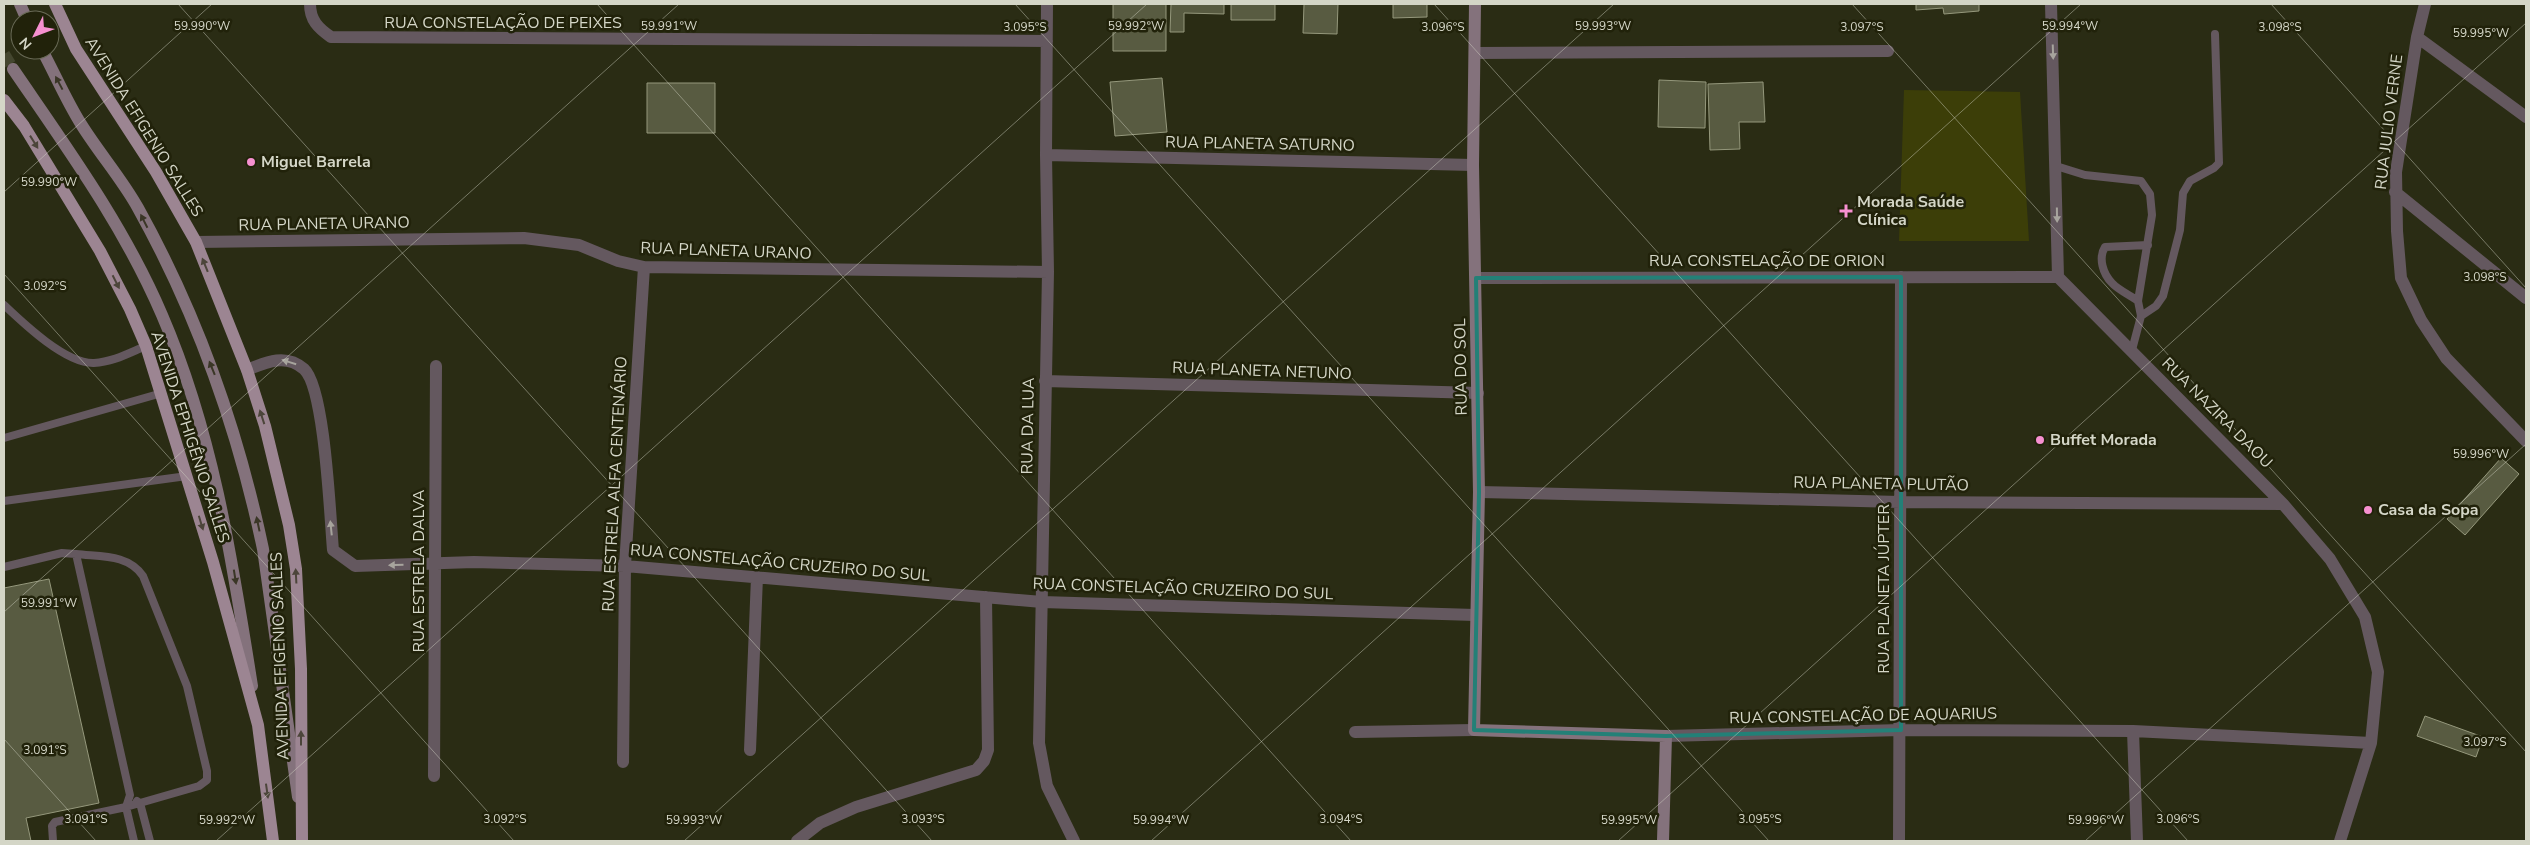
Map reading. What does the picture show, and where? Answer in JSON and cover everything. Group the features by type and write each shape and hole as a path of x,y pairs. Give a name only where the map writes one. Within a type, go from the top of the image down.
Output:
{"main road":[{"name":"RUA DO SOL","path":"1474,730 1479,492 1473,164 1475,4"},
{"name":"AVENIDA EFIGENIO SALLES","path":"60,16 76,49 156,172 196,242 247,370 280,482 296,569 301,669 301,822"},
{"path":"47,60 80,123 138,207 177,284 216,378 256,515 274,624 302,841"},
{"name":"AVENIDA EPHIGÊNIO SALLES","path":"13,69 91,182 130,250 162,316 201,423 230,545 258,725 273,841"},
{"name":"AVENIDA EPHIGÊNIO SALLES","path":"4,100 24,126 100,251 130,309 146,346 187,476 258,725"},
{"name":"RUA CONSTELAÇÃO DE AQUARIUS","path":"1474,730 1666,736"},
{"path":"1663,841 1666,736"}],"street":[{"name":"RUA CONSTELAÇÃO DE PEIXES","path":"310,4 310,15 320,29 331,37 397,39 1047,41"},
{"name":"RUA DA LUA","path":"1047,4 1046,155 1048,272 1039,743 1047,786 1074,841"},
{"path":"2051,4 2058,277"},
{"name":"RUA JULIO VERNE","path":"2425,4 2417,37 2396,172 2401,278 2421,320 2446,358 2526,442"},
{"path":"2417,37 2526,117"},
{"path":"1475,53 1888,51"},
{"name":"RUA PLANETA SATURNO","path":"1046,155 1473,164"},
{"path":"2396,192 2526,298"},
{"name":"RUA PLANETA URANO","path":"196,242 524,238 579,245 618,260 644,267 1048,272"},
{"name":"RUA ESTRELA ALFA CENTENÁRIO","path":"623,762 625,566 644,267"},
{"name":"RUA PLANETA JÚPTER","path":"1900,841 1901,277"},
{"name":"RUA CONSTELAÇÃO DE ORION","path":"1476,278 2058,277"},
{"name":"RUA NAZIRA DAOU","path":"2058,277 2284,504 2330,559 2365,617 2378,672 2371,743 2340,841"},
{"name":"RUA CONSTELAÇÃO CRUZEIRO DO SUL","path":"247,370 272,359 290,361 305,370 314,388 320,415 333,550 355,566 474,562 625,566 1042,602 1475,615"},
{"name":"RUA ESTRELA DALVA","path":"434,776 436,366"},
{"name":"RUA PLANETA NETUNO","path":"1045,381 1478,393"},
{"name":"RUA PLANETA PLUTÃO","path":"1479,492 1900,502 2284,504"},
{"path":"750,750 757,577"},
{"path":"797,841 820,823 856,807 976,770 984,761 988,750 986,597"},
{"name":"RUA CONSTELAÇÃO DE AQUARIUS","path":"1354,732 1474,730"},
{"name":"RUA CONSTELAÇÃO DE AQUARIUS","path":"1666,736 1901,730 2133,730 2371,743"},
{"path":"2133,730 2137,841"}],"lane":[{"path":"2141,316 2156,306 2163,296 2180,230 2183,193 2190,181 2214,168 2219,163 2215,34"},
{"path":"2056,166 2085,175 2141,180 2146,186 2152,203 2148,245 2138,301 2141,316 2132,350"},
{"path":"2138,301 2112,284 2102,266 2101,256 2105,247 2148,245"},
{"path":"4,305 36,335 75,358 92,363 114,360 146,346"},
{"path":"4,438 162,393"},
{"path":"4,501 187,476"},
{"path":"4,567 62,554 126,560 136,566 146,584 187,686 207,771 206,780 199,786 126,807 55,822 52,826 53,841"},
{"path":"76,554 130,794 126,807 134,841"},
{"path":"130,794 140,803 150,841"}],"highlighted area":[{"path":"1901,277 1901,730 1666,736 1474,730 1479,492 1476,278"}],"shaded area":[{"path":"1904,90 2020,92 2029,241 1899,241"}],"building":[{"path":"1113,4 1166,4 1166,51 1113,51"},
{"path":"1171,4 1224,4 1224,14 1184,13 1184,32 1170,32"},
{"path":"1231,4 1275,4 1275,20 1231,20"},
{"path":"1304,4 1338,4 1337,34 1303,33"},
{"path":"1393,4 1427,4 1427,17 1393,18"},
{"path":"1916,4 1979,4 1979,11 1944,14 1943,8 1916,10"},
{"path":"1162,78 1167,132 1115,136 1110,82"},
{"path":"1659,80 1706,82 1705,128 1658,127"},
{"path":"1763,82 1765,122 1739,122 1740,149 1710,150 1708,84"},
{"path":"647,83 715,83 715,133 647,133"},
{"path":"2501,458 2519,474 2465,535 2447,519"},
{"path":"49,579 99,803 26,818 31,841 4,841 4,588"},
{"path":"2425,716 2483,737 2476,757 2417,736"}],"tunnel":[{"path":"4,54 13,69"}],"place":[{"name":"Miguel Barrela","path":"251,162"},
{"name":"Morada Saúde Clínica","path":"1846,211"},
{"name":"Buffet Morada","path":"2040,440"},
{"name":"Casa da Sopa","path":"2368,510"}]}
